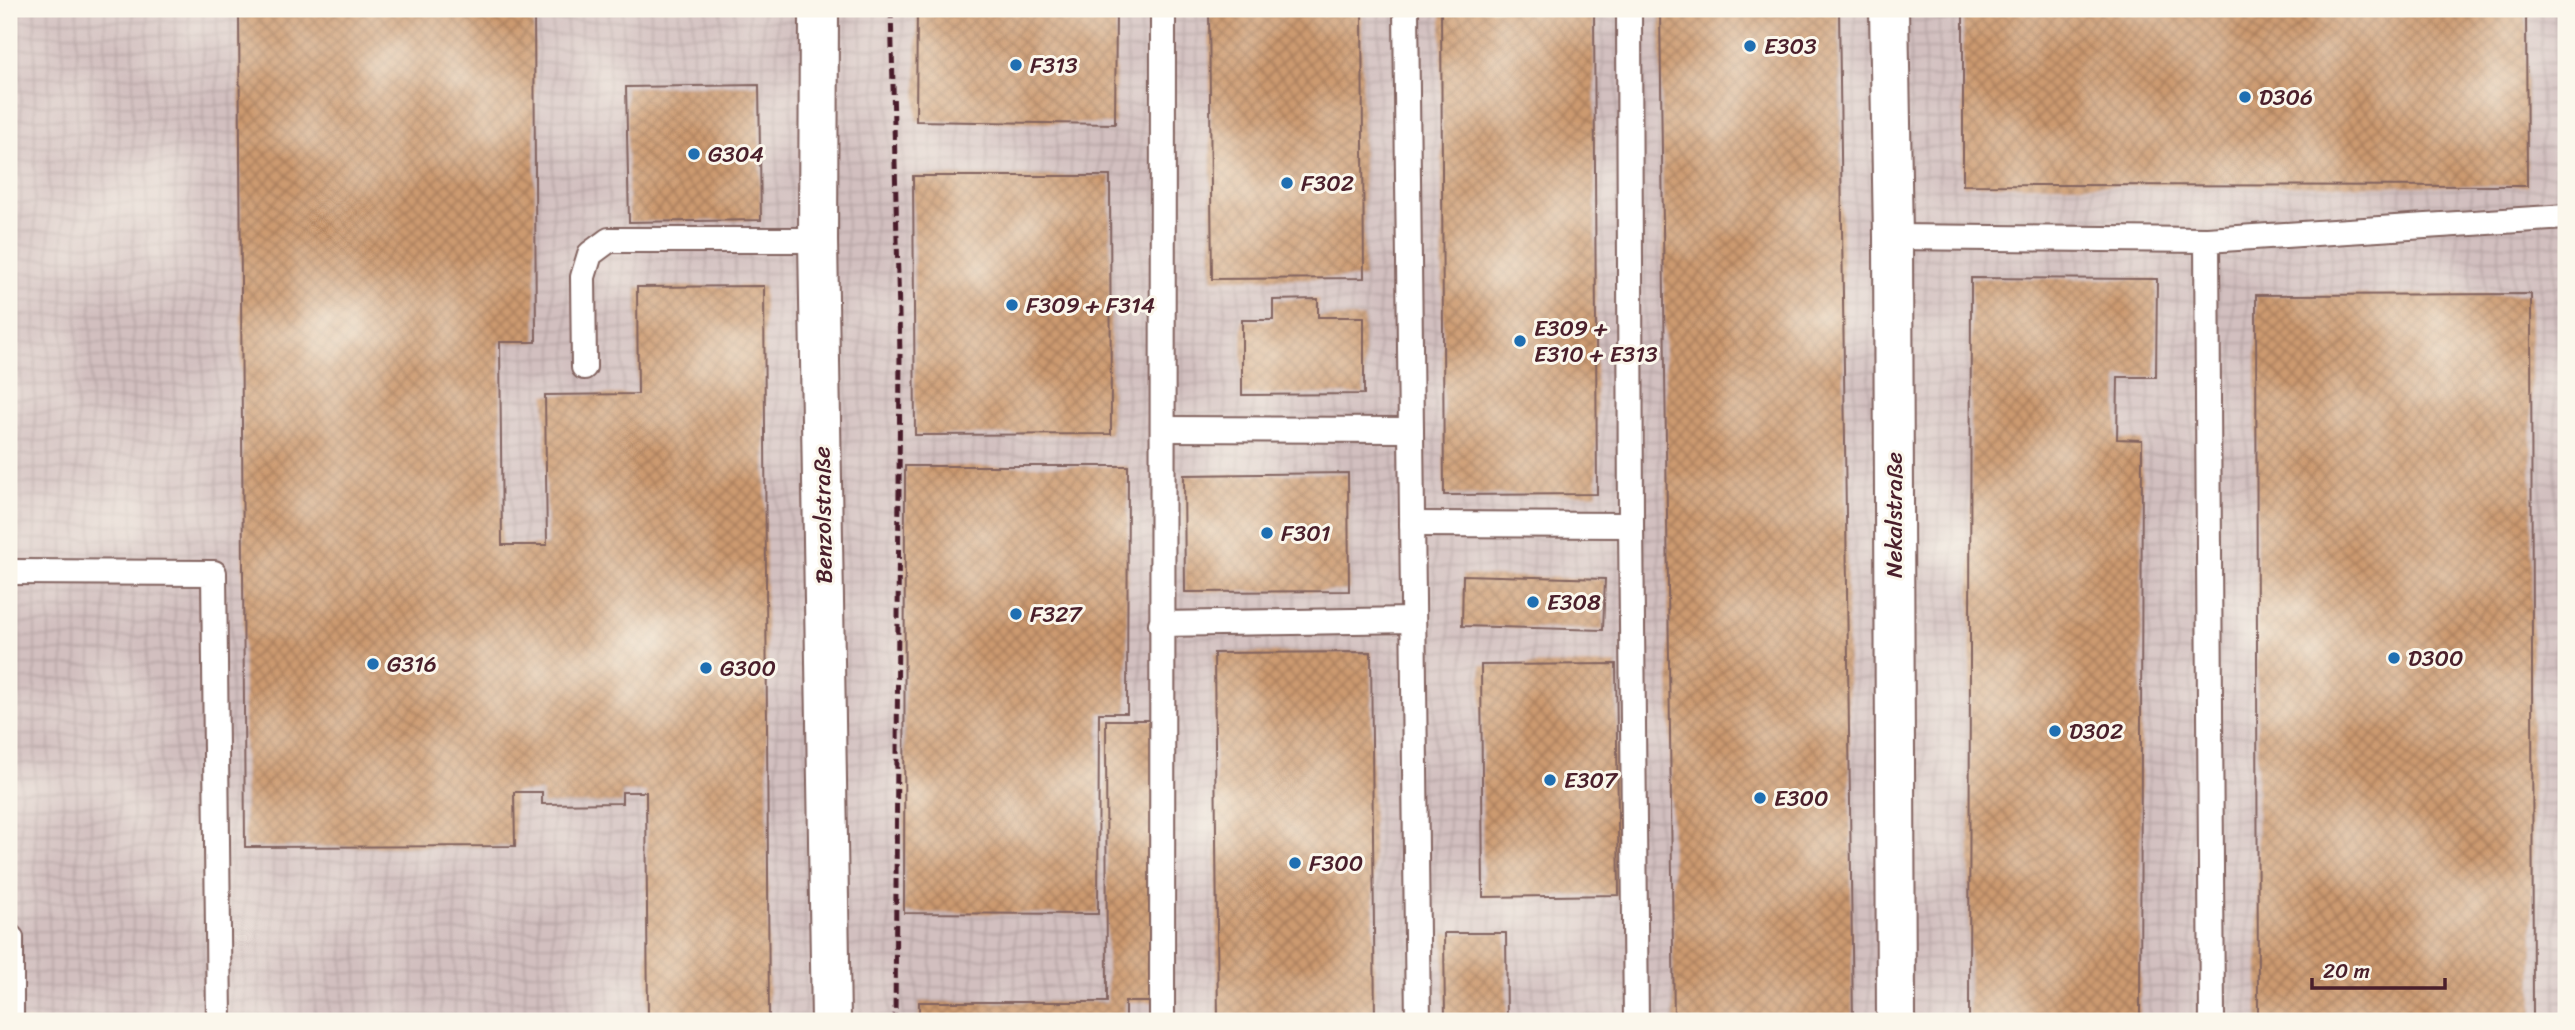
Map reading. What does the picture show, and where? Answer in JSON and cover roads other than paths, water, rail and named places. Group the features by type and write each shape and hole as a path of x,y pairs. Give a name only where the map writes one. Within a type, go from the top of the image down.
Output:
{"street":[{"name":"Benzolstraße","path":"819,9 818,240 831,1021"},
{"name":"Nekalstraße","path":"1889,9 1893,237 1896,1021"}],"lane":[{"path":"1162,1021 1163,9"},
{"path":"1406,9 1418,1021"},
{"path":"1629,9 1636,1021"},
{"path":"1893,237 2207,240 2566,217"},
{"path":"584,368 583,277 590,254 609,240 818,240"},
{"path":"2207,240 2212,1021"},
{"path":"1164,429 1411,430"},
{"path":"1412,524 1631,525"},
{"path":"9,572 214,573 219,1021"},
{"path":"1161,624 1413,620"},
{"path":"9,936 11,1021"}],"railway":[{"path":"891,9 900,353 895,1021"}],"place":[{"name":"E303","path":"1750,46"},
{"name":"F313","path":"1016,65"},
{"name":"D306","path":"2245,97"},
{"name":"G304","path":"694,154"},
{"name":"F302","path":"1287,183"},
{"name":"F309 + F314","path":"1012,305"},
{"name":"E309 + E310 + E313","path":"1520,341"},
{"name":"F301","path":"1267,533"},
{"name":"E308","path":"1533,602"},
{"name":"F327","path":"1016,614"},
{"name":"D300","path":"2394,658"},
{"name":"G316","path":"373,664"},
{"name":"G300","path":"706,668"},
{"name":"D302","path":"2055,731"},
{"name":"E307","path":"1550,780"},
{"name":"E300","path":"1760,798"},
{"name":"F300","path":"1295,863"}]}
